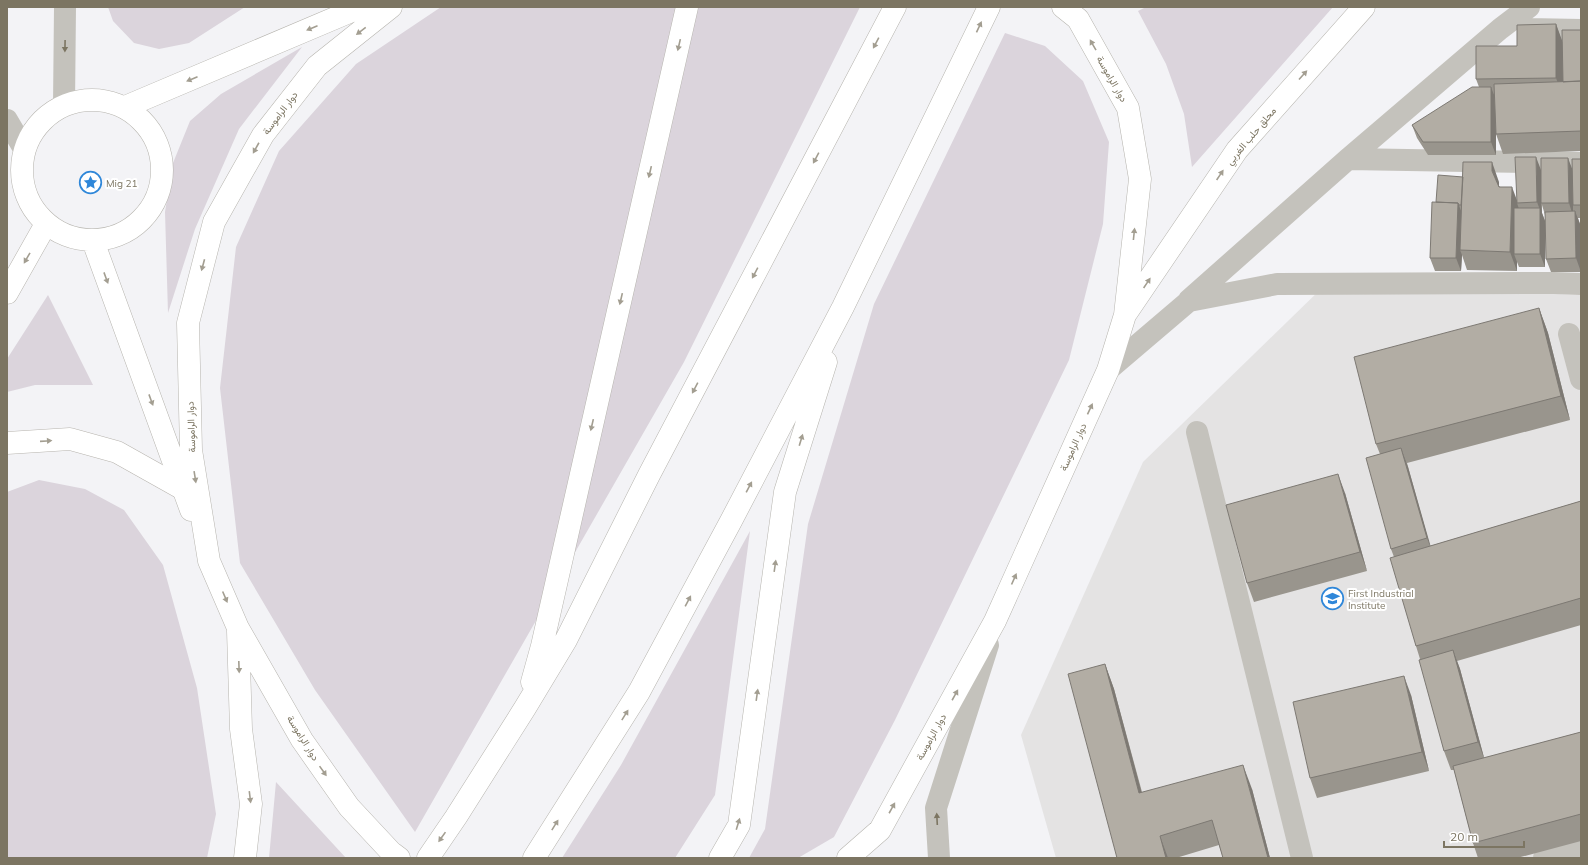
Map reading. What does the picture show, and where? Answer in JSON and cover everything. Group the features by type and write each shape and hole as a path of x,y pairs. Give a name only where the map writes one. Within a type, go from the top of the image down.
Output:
{"main road":[{"path":"125,107 361,7"},
{"name":"دوار الراموسة","path":"391,7 316,66 263,135 214,222 188,323 191,450 209,561 238,628 302,740 349,808 391,852 399,858"},
{"path":"525,708 542,646 687,7"},
{"path":"534,858 639,692 843,307 989,7"},
{"name":"دوار الراموسة","path":"848,858 880,830 995,621 1108,370 1126,315 1140,179 1128,108 1078,19 1063,7"},
{"name":"محلق حلب الغربي","path":"1126,315 1237,150 1364,7"},
{"path":"428,858 456,817 525,708 566,640 649,475 895,8"},
{"path":"95,99 110,101 125,107 138,116 152,132 160,152 162,173 158,194 148,213 133,228 114,237 93,241 76,239 60,234 46,224 33,209 24,190 21,169 24,149 31,134 41,121 52,112 64,105 80,100 95,99"},
{"path":"7,293 46,224"},
{"path":"93,241 209,561"},
{"path":"720,858 739,825 785,492 843,307"},
{"path":"7,443 70,439 117,452 183,489"},
{"path":"238,628 241,729 251,804 245,858"},
{"path":"867,858 880,830"}],"street":[{"path":"64,105 65,7"},
{"path":"1108,370 1348,159 1500,29 1529,7"},
{"path":"1500,29 1581,30"},
{"path":"7,120 24,149"},
{"path":"1348,159 1581,163"},
{"path":"1188,301 1277,284 1581,284"},
{"path":"1569,334 1581,379"},
{"path":"1197,432 1302,858"},
{"path":"939,858 936,808 995,621"},
{"path":"1544,858 1581,849"}],"shaded area":[{"path":"108,7 245,7 189,43 159,49 134,43 113,21"},
{"path":"441,7 860,7 684,362 415,832 315,690 240,563 220,388 236,247 279,151 356,64"},
{"path":"1146,7 1333,7 1192,167 1184,114 1166,64 1138,11"},
{"path":"1005,33 1045,46 1083,81 1109,142 1103,224 1069,360 895,720 834,837 798,858 749,858 765,829 808,524 874,304"},
{"path":"302,47 239,129 195,229 168,313 165,212 173,163 190,121 221,94"},
{"name":"First Industrial Institute","path":"1326,284 1581,295 1581,858 1056,858 1021,735 1143,462"},
{"path":"48,295 93,385 35,385 7,392 7,359"},
{"path":"39,480 85,489 124,510 163,565 197,688 216,814 207,858 7,858 7,492"},
{"path":"750,531 715,795 675,858 562,858 621,765"},
{"path":"276,782 346,858 269,858"}],"building":[{"path":"1556,24 1556,78 1476,79 1476,46 1517,46 1517,25"},
{"path":"1562,30 1581,30 1581,81 1563,82"},
{"path":"1581,81 1581,131 1496,134 1494,84"},
{"path":"1472,87 1491,87 1491,142 1423,142 1412,125"},
{"path":"1515,157 1536,157 1537,202 1517,203"},
{"path":"1541,158 1568,158 1569,203 1541,203"},
{"path":"1572,159 1581,159 1581,205 1573,205"},
{"path":"1463,162 1492,162 1492,171 1499,187 1512,187 1510,252 1460,250"},
{"path":"1438,175 1463,177 1461,205 1458,203 1436,202"},
{"path":"1432,202 1458,203 1456,258 1430,258"},
{"path":"1514,208 1540,208 1540,254 1514,254"},
{"path":"1575,211 1576,258 1546,259 1545,212"},
{"path":"1539,308 1561,396 1376,444 1354,357"},
{"path":"1401,448 1427,538 1391,549 1366,458"},
{"path":"1338,474 1360,552 1247,583 1226,505"},
{"path":"1581,501 1581,598 1416,646 1390,558"},
{"path":"1453,650 1478,742 1444,751 1419,660"},
{"path":"1105,664 1139,793 1243,765 1268,858 1223,858 1212,820 1160,836 1166,858 1117,858 1068,674"},
{"path":"1404,676 1422,752 1310,778 1293,702"},
{"path":"1581,732 1581,814 1473,843 1453,766"}],"place":[{"name":"Mig 21","path":"91,183"},
{"name":"First Industrial Institute","path":"1332,599"}]}
